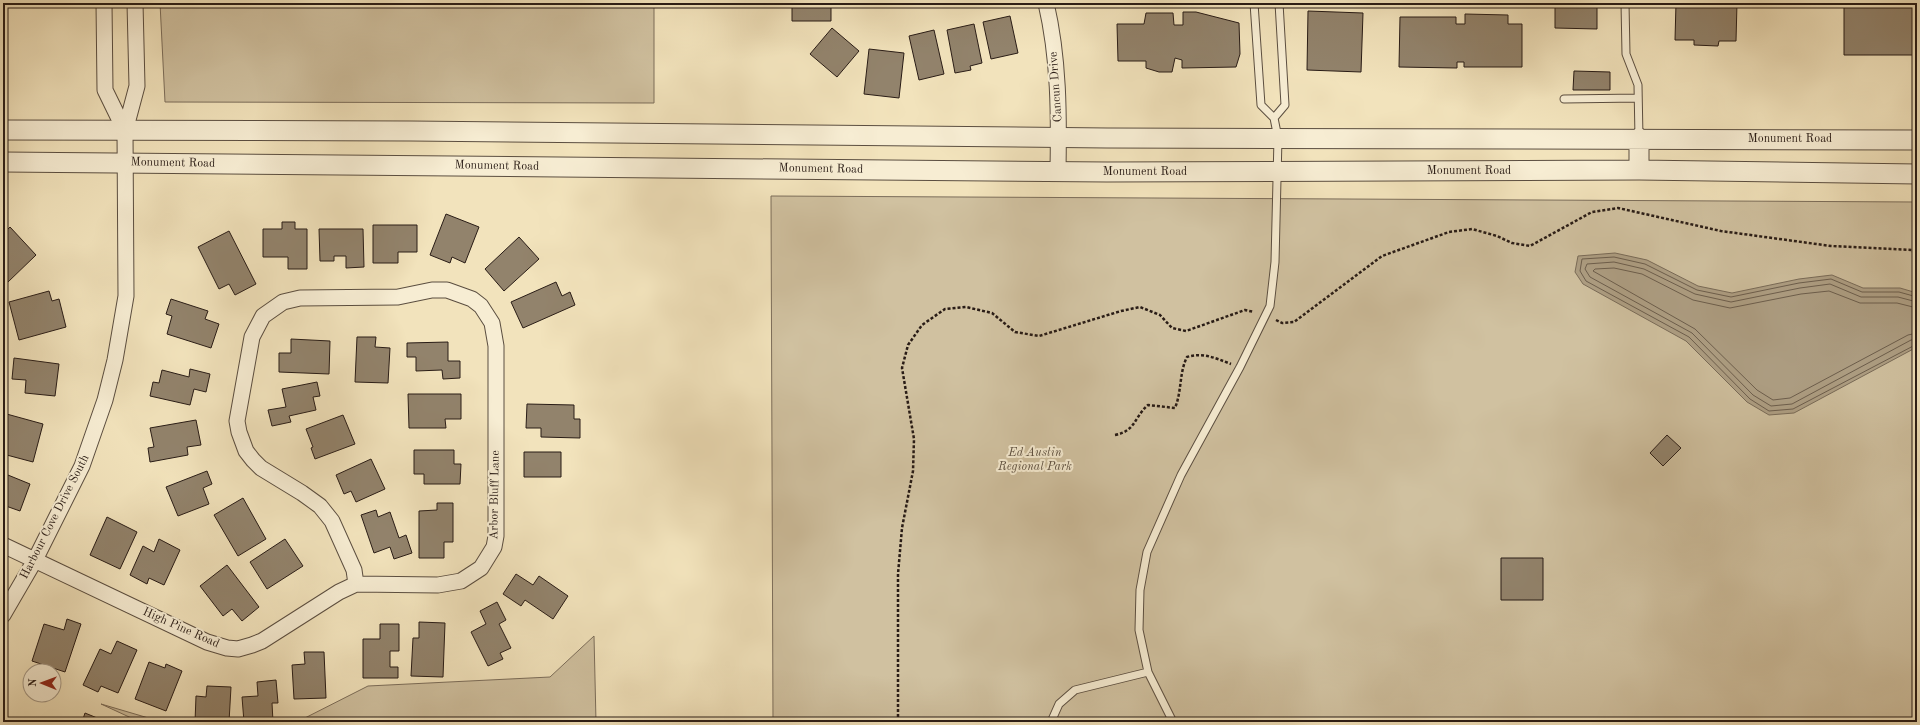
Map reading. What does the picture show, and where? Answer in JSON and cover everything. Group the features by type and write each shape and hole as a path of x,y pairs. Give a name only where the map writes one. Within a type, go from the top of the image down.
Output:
{"street":[{"path":"104,3 105,90 125,131"},
{"path":"125,131 137,86 135,3"},
{"name":"Cancun Drive","path":"1046,3 1052,30 1058,80 1058,171"},
{"name":"Monument Road","path":"3,130 419,131 1059,137 1917,140"},
{"name":"Harbour Cove Drive South","path":"3,615 35,560 82,466 105,400 126,296 125,131"},
{"path":"1639,138 1639,170"},
{"name":"Monument Road","path":"3,162 1058,171 1278,172 1639,170 1917,174"},
{"name":"Arbor Bluff Lane","path":"432,290 447,290 472,299 488,314 492,323 496,346 496,536 494,547 481,568 461,581 452,584 356,584 354,570 343,543 332,521 320,506 262,468 246,451 237,421 252,337 263,316 283,302 300,298 398,297 432,290"},
{"name":"High Pine Road","path":"3,544 207,642 238,649 262,641 322,602 356,584"}],"lane":[{"path":"1173,722 1148,672 1139,630 1140,590 1148,552 1181,475 1240,368 1270,306 1275,262 1278,138 1274,118 1261,105 1254,3"},
{"path":"1274,118 1285,105 1280,3"},
{"path":"1625,3 1626,54 1638,85 1639,138"},
{"path":"1564,99 1638,98"},
{"path":"1051,722 1060,704 1075,690 1148,672"}],"path":[{"path":"898,722 898,574 902,528 913,471 914,439 902,368 908,345 922,325 945,309 966,307 992,313 1016,332 1039,336 1121,311 1140,307 1160,316 1172,328 1186,331 1245,310 1282,322 1294,322 1382,256 1449,232 1472,229 1497,236 1512,243 1530,246 1592,212 1618,208 1721,231 1831,246 1912,250 1917,260"},
{"path":"1116,435 1132,428 1141,411 1148,405 1175,408 1178,401 1182,367 1187,357 1197,354 1212,356 1240,368"}],"green space":[{"path":"160,3 654,3 654,103 165,102"},
{"name":"Ed Austin Regional Park","path":"771,196 1917,202 1917,722 773,722"},
{"path":"594,636 596,722 297,722 368,686 550,677"},
{"path":"101,704 162,722 140,722"}],"water":[{"path":"1615,253 1647,260 1698,286 1732,293 1799,279 1832,275 1863,288 1900,288 1917,293 1917,347 1794,413 1769,415 1747,402 1686,341 1583,284 1575,272 1578,256"}],"building":[{"path":"792,3 831,3 831,21 792,21"},
{"path":"1555,3 1597,3 1597,29 1555,28"},
{"path":"1676,3 1737,3 1736,41 1719,41 1718,46 1694,45 1694,40 1675,40"},
{"path":"1844,3 1917,3 1917,55 1844,55"},
{"path":"1308,11 1363,13 1361,72 1307,70"},
{"path":"1183,12 1196,12 1239,23 1240,54 1236,67 1182,68 1182,60 1175,58 1172,72 1159,72 1146,68 1146,61 1118,61 1117,24 1144,24 1146,13 1173,13 1174,25 1183,25"},
{"path":"1465,14 1508,15 1508,24 1522,24 1522,67 1464,67 1464,62 1457,62 1457,68 1399,67 1400,17 1456,17 1456,24 1465,24"},
{"path":"1010,16 1018,53 991,59 983,22"},
{"path":"974,24 982,63 970,66 971,70 955,73 947,30"},
{"path":"832,28 859,51 837,77 810,54"},
{"path":"934,30 944,74 919,80 909,36"},
{"path":"869,49 904,53 899,98 864,94"},
{"path":"1574,71 1610,72 1610,90 1573,90"},
{"path":"446,214 479,227 465,263 452,257 450,263 430,255"},
{"path":"282,222 295,222 295,229 307,229 307,269 288,269 288,257 263,257 263,229 282,229"},
{"path":"373,225 417,225 417,252 398,252 398,263 373,263"},
{"path":"10,227 36,255 8,282 3,276 3,234"},
{"path":"319,229 363,229 364,267 346,268 346,256 334,256 334,261 320,261"},
{"path":"229,231 256,284 235,295 229,284 219,289 198,247"},
{"path":"519,237 539,259 504,291 485,269"},
{"path":"556,282 562,296 570,292 575,305 523,328 511,302"},
{"path":"49,291 52,301 59,299 66,327 19,340 9,302"},
{"path":"171,299 208,311 205,319 219,324 211,348 167,334 172,316 166,314"},
{"path":"357,337 376,337 375,347 390,348 388,383 355,382"},
{"path":"291,339 330,341 329,374 279,372 279,353 291,353"},
{"path":"448,342 448,361 460,361 460,378 443,379 442,370 416,371 416,357 407,357 407,343"},
{"path":"14,358 59,364 55,396 25,393 26,380 12,379"},
{"path":"190,369 210,374 206,392 194,389 190,405 150,396 153,382 159,383 162,370 189,377"},
{"path":"317,382 320,396 313,397 316,410 289,416 291,422 272,426 268,410 286,407 282,389"},
{"path":"408,394 461,394 461,419 445,419 446,428 409,428"},
{"path":"527,404 574,405 574,419 580,419 580,438 541,437 541,428 526,428"},
{"path":"3,413 43,424 33,462 3,454 3,444 7,430 3,430"},
{"path":"343,415 355,444 315,459 311,448 313,447 306,429"},
{"path":"196,420 201,445 187,447 188,455 150,462 148,448 154,447 150,428"},
{"path":"1667,435 1681,448 1663,466 1650,453"},
{"path":"414,450 454,450 454,464 461,464 460,484 424,484 424,474 414,474"},
{"path":"524,452 561,452 561,477 524,477"},
{"path":"371,459 385,489 356,502 351,491 344,494 336,475"},
{"path":"207,471 212,484 203,488 209,504 178,516 166,487"},
{"path":"3,473 30,484 20,511 3,505"},
{"path":"243,498 266,539 238,556 214,515"},
{"path":"437,503 453,503 453,542 444,542 444,558 419,558 419,511 437,510"},
{"path":"376,510 378,517 390,512 399,538 406,535 412,553 394,559 390,547 374,553 361,515"},
{"path":"107,517 137,532 120,569 90,555"},
{"path":"159,539 180,550 164,585 149,578 147,584 130,575 143,546 154,552"},
{"path":"285,539 303,566 267,589 250,562"},
{"path":"1501,558 1543,558 1543,600 1501,600"},
{"path":"227,565 259,607 242,621 232,609 223,616 200,586"},
{"path":"516,574 533,585 539,576 568,596 553,619 525,600 521,606 503,594"},
{"path":"497,602 506,620 499,624 511,648 500,653 503,659 488,666 471,632 486,624 480,611"},
{"path":"67,619 81,624 65,672 62,671 62,663 38,663 32,661 44,624 64,630"},
{"path":"419,622 445,623 443,677 411,676 413,638 419,638"},
{"path":"380,624 399,624 399,651 390,651 390,667 398,667 398,678 363,678 363,639 380,639"},
{"path":"117,641 137,650 118,693 101,686 98,692 83,685 100,649 111,654"},
{"path":"304,652 324,652 326,698 294,699 292,665 305,664"},
{"path":"149,662 165,668 166,664 182,671 166,711 135,699"},
{"path":"276,680 278,703 272,703 273,722 244,722 242,697 258,696 257,682"},
{"path":"207,686 231,687 229,722 195,722 196,696 206,697"},
{"path":"85,713 107,722 82,722"}]}
